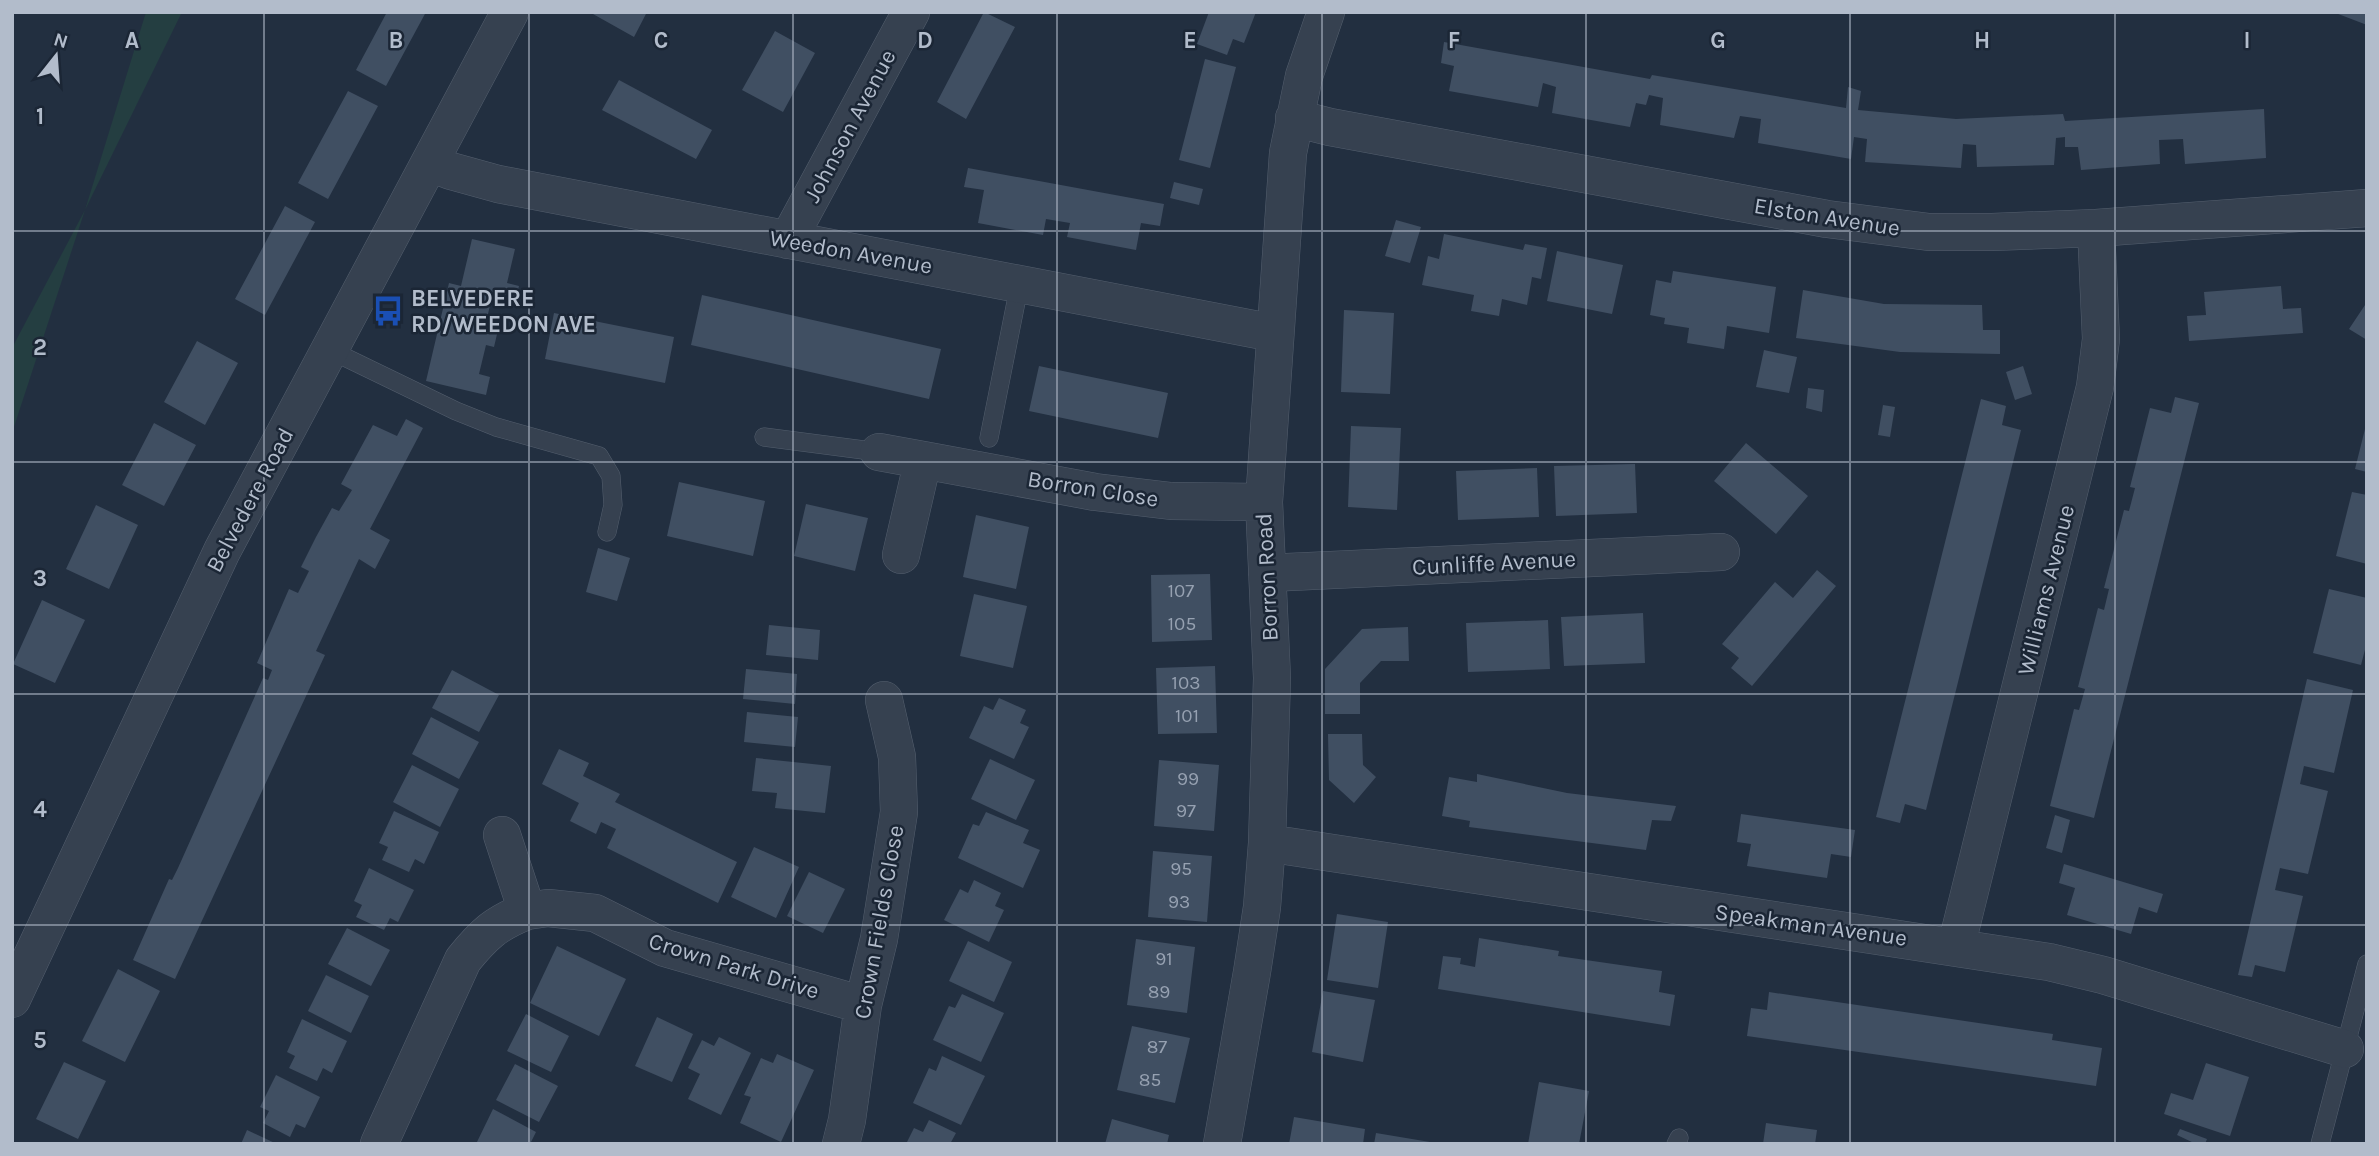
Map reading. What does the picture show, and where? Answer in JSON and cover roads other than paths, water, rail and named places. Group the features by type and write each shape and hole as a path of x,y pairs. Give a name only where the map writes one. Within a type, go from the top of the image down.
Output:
{"street":[{"name":"Belvedere Road","path":"12,999 222,551 510,12"},
{"name":"Johnson Avenue","path":"788,240 911,12"},
{"name":"Borron Road","path":"1222,1144 1260,920 1268,843 1272,678 1264,502 1288,153 1304,76 1326,12"},
{"name":"Elston Avenue","path":"1294,118 1827,219 1928,232 2096,228 2367,208"},
{"name":"Weedon Avenue","path":"430,163 498,184 1020,282 1274,333"},
{"name":"Williams Avenue","path":"1956,947 2095,387 2101,339 2096,228"},
{"name":"Borron Close","path":"879,452 1095,492 1171,501 1264,502"},
{"path":"901,555 923,460"},
{"name":"Cunliffe Avenue","path":"1267,573 1721,552"},
{"name":"Crown Fields Close","path":"841,1144 847,1120 863,1004 879,939 899,812 897,757 883,700"},
{"path":"502,835 527,911"},
{"name":"Speakman Avenue","path":"1268,843 2049,962 2103,975 2345,1049"},
{"name":"Crown Park Drive","path":"379,1144 463,960 482,936 507,919 527,911 548,908 595,913 665,948 863,1004"}],"lane":[{"path":"989,438 1020,282"},
{"path":"330,350 456,411 496,427 598,456 611,476 613,505 607,532"},
{"name":"Borron Close","path":"764,438 879,452"},
{"path":"2320,1144 2367,964"}],"place":[{"name":"BELVEDERE RD/WEEDON AVE","path":"388,311"}]}
